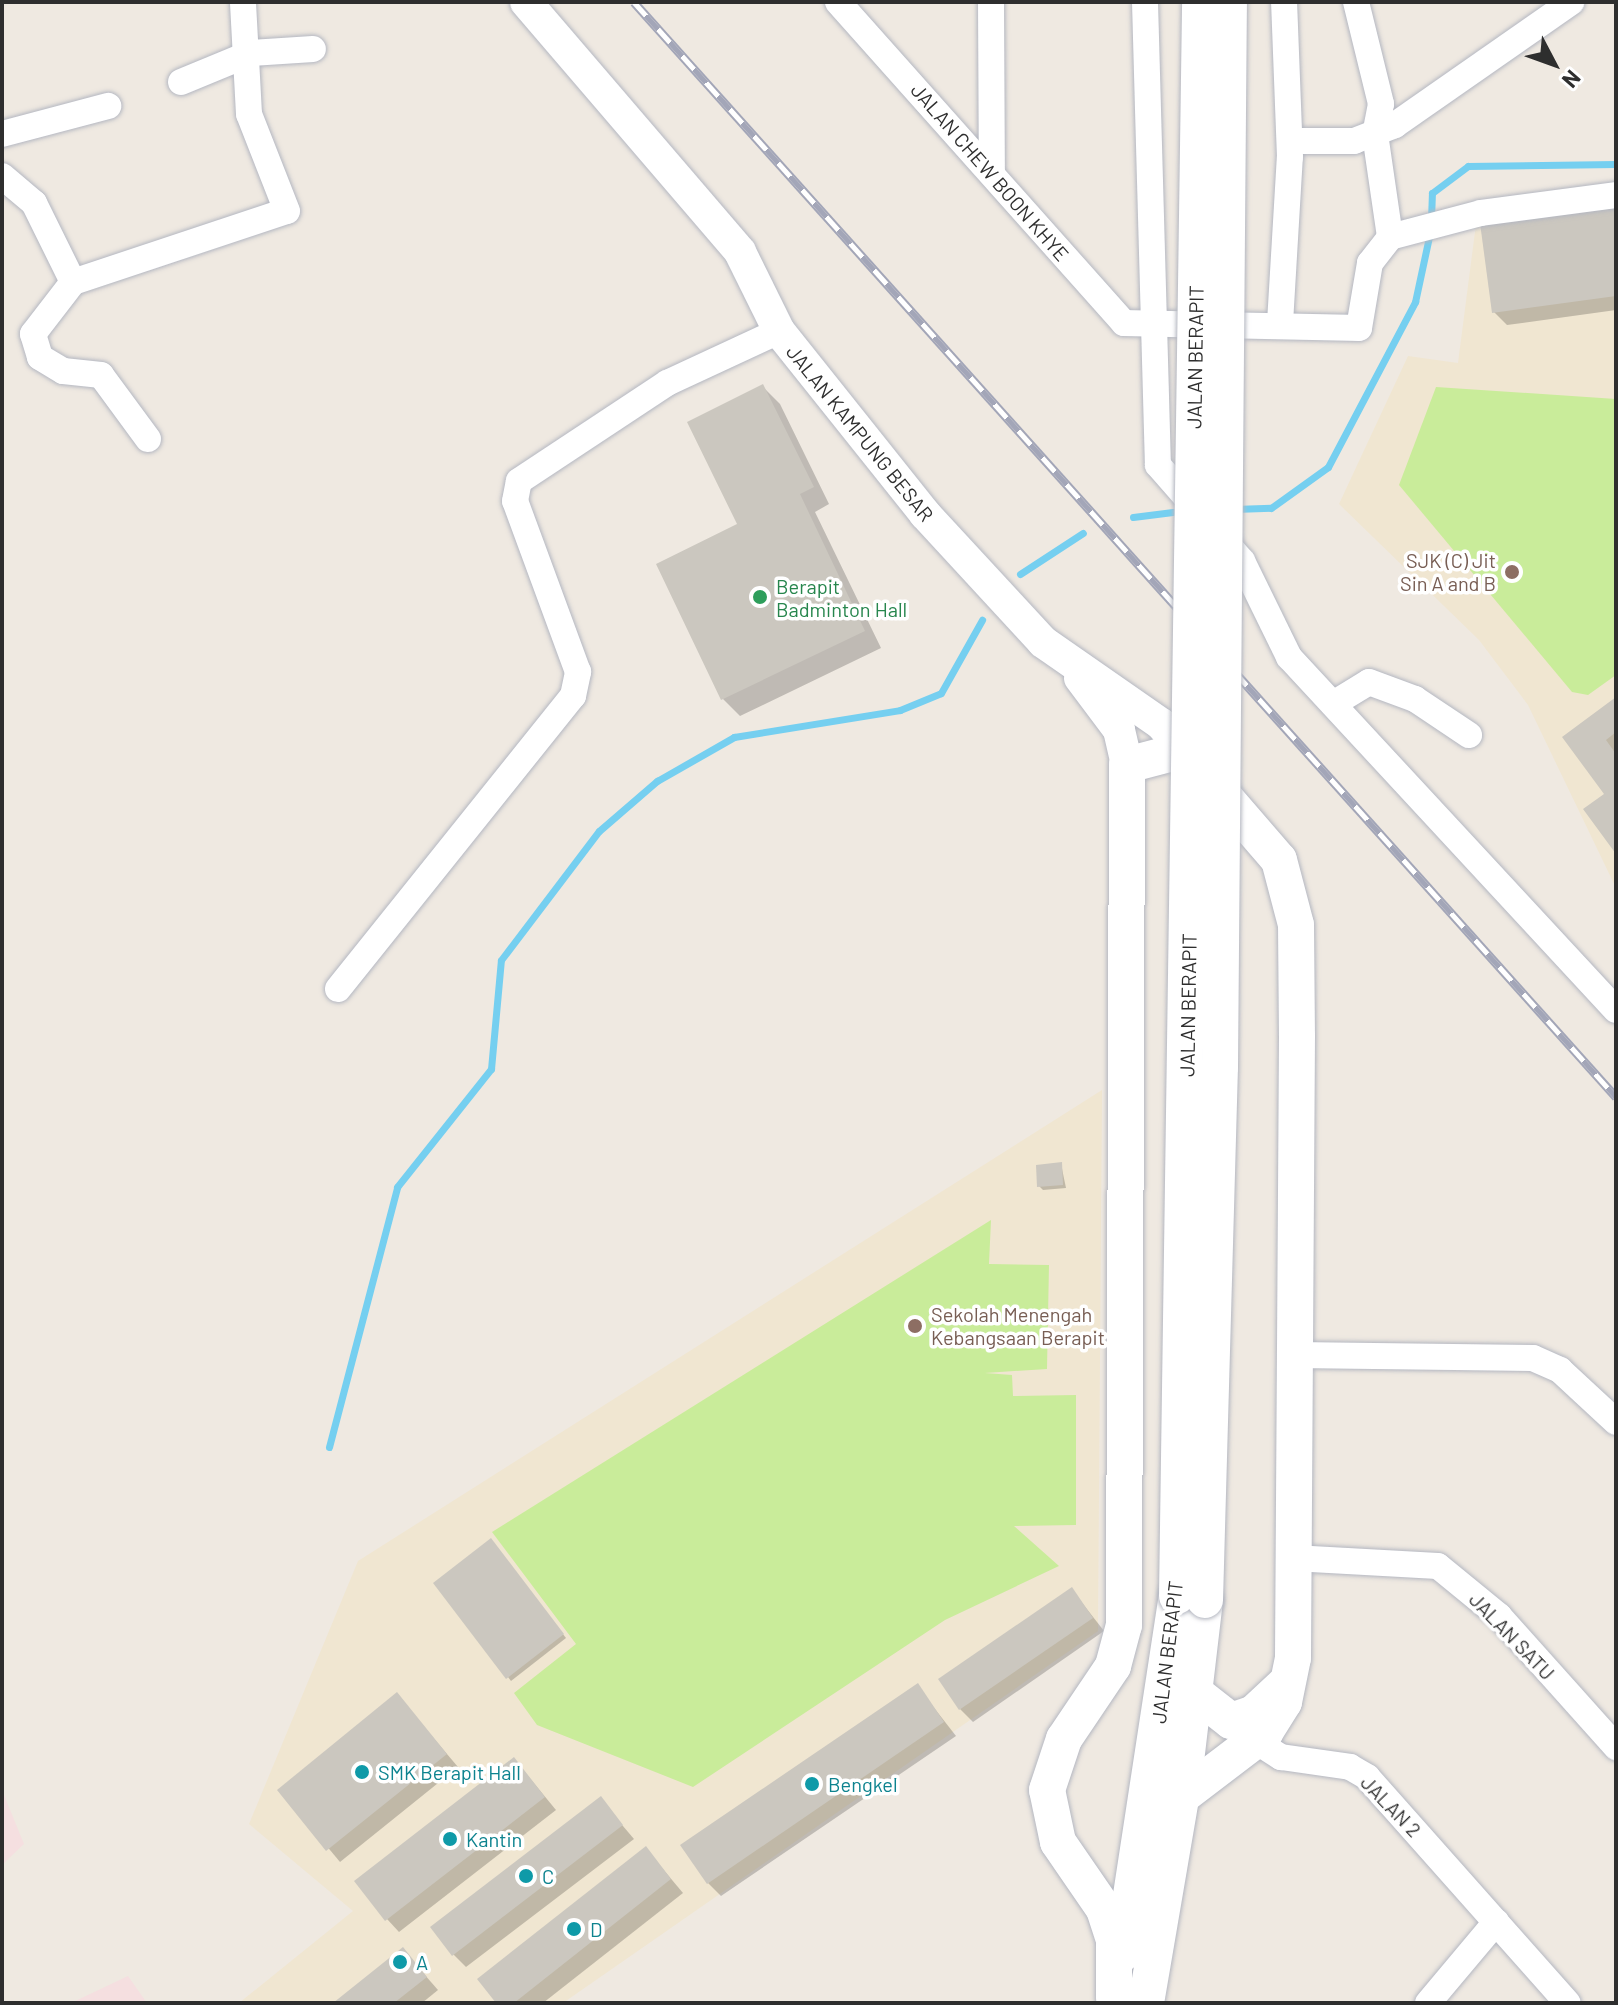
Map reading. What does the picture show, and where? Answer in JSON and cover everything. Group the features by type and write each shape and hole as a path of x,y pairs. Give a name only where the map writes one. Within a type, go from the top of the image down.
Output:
{"main road":[{"name":"JALAN BERAPIT","path":"1125,2001 1140,1842 1191,1598 1200,2"},
{"path":"1125,2001 1181,1797 1194,1692 1191,1598 1220,1067 1229,2"},
{"path":"1125,2001 1114,1940 1104,1909 1058,1842 1049,1814 1051,1765 1113,1666 1124,1625 1127,765 1184,750 1252,824 1290,888 1296,925 1295,1355 1293,1558 1289,1678 1284,1702 1256,1741 1181,1797"},
{"path":"1194,1692 1231,1721 1254,1713 1289,1678"},
{"path":"1058,1842 1095,1863 1115,1862 1140,1842"}],"street":[{"path":"148,439 101,375 63,371 40,357 33,334 73,282 287,211 249,114 251,53 243,2"},
{"name":"JALAN KAMPUNG BESAR","path":"526,2 740,252 779,331 925,514 1065,660"},
{"name":"JALAN CHEW BOON KHYE","path":"838,2 992,172 1113,315 1151,323 1280,323 1359,328 1370,263 1402,234"},
{"path":"991,2 992,172"},
{"path":"1145,2 1151,323 1158,465 1242,561 1289,657 1616,1010"},
{"path":"1280,323 1290,141 1284,2"},
{"path":"1356,2 1381,104 1375,134 1402,234 1446,222 1616,195"},
{"path":"1290,141 1375,134 1434,103 1571,2"},
{"path":"181,82 251,53 313,49"},
{"path":"2,134 108,106"},
{"path":"2,176 34,203 73,282"},
{"path":"338,989 573,696 578,672 515,501 519,481 667,383 779,331"},
{"path":"1065,660 1143,710 1184,750"},
{"path":"1065,660 1119,730 1127,765"},
{"path":"1333,704 1369,682 1415,699 1469,735"},
{"path":"1295,1355 1533,1358 1560,1370 1616,1422"},
{"name":"JALAN SATU","path":"1293,1558 1438,1566 1499,1616 1616,1747"},
{"name":"JALAN 2","path":"1256,1741 1281,1757 1350,1767 1367,1777 1568,2003"},
{"path":"1428,2003 1496,1922"}],"shaded area":[{"name":"SJK (C) Jit Sin A and B","path":"1616,203 1616,888 1528,705 1479,640 1339,504 1408,356 1458,363 1476,224"},
{"name":"Sekolah Menengah Kebangsaan Berapit","path":"1102,1090 1098,1631 563,2003 239,2003 353,1911 249,1824 358,1561"},
{"path":"2,1790 24,1844 2,1865"},
{"path":"128,1976 147,2003 71,2003"}],"green space":[{"path":"1436,387 1616,399 1616,675 1588,695 1572,692 1399,485"},
{"path":"991,1220 989,1264 1049,1265 1047,1369 985,1373 1012,1375 1013,1396 1076,1395 1076,1525 1014,1526 1059,1566 945,1620 693,1787 537,1725 514,1693 576,1644 492,1532"}],"building":[{"path":"1616,204 1616,296 1492,313 1480,223"},
{"name":"Berapit Badminton Hall","path":"763,384 814,487 800,494 865,631 721,700 656,564 737,524 687,422"},
{"path":"1616,697 1616,732 1606,740 1616,754 1616,854 1583,809 1604,794 1562,737"},
{"path":"1062,1162 1063,1185 1037,1187 1036,1165"},
{"path":"491,1538 564,1634 506,1679 433,1583"},
{"path":"1072,1587 1093,1618 959,1710 938,1679"},
{"name":"Bengkel","path":"918,1683 944,1722 707,1884 680,1845"},
{"name":"SMK Berapit Hall","path":"397,1692 447,1754 326,1851 277,1790"},
{"name":"Kantin","path":"514,1757 545,1797 385,1921 354,1881"},
{"name":"C","path":"601,1796 623,1825 452,1956 430,1927"},
{"name":"D","path":"646,1846 671,1879 514,2003 496,2003 477,1979"},
{"name":"A","path":"403,1947 427,1977 394,2003 333,2003"}],"waterway":[{"path":"1431,220 1432,193 1468,166 1616,164"},
{"path":"1234,509 1271,508 1328,467 1415,302 1430,232"},
{"path":"1133,517 1181,511"},
{"path":"1020,574 1083,533"},
{"path":"329,1447 397,1187 491,1069 501,960 599,831 657,781 734,737 900,710 941,693 982,620"}],"railway":[{"path":"634,2 1616,1097"}],"place":[{"name":"SJK (C) Jit Sin A and B","path":"1512,572"},
{"name":"Berapit Badminton Hall","path":"760,597"},
{"name":"Sekolah Menengah Kebangsaan Berapit","path":"915,1326"},
{"name":"SMK Berapit Hall","path":"362,1772"},
{"name":"Bengkel","path":"812,1784"},
{"name":"Kantin","path":"450,1839"},
{"name":"C","path":"526,1876"},
{"name":"D","path":"574,1929"},
{"name":"A","path":"400,1962"}]}
